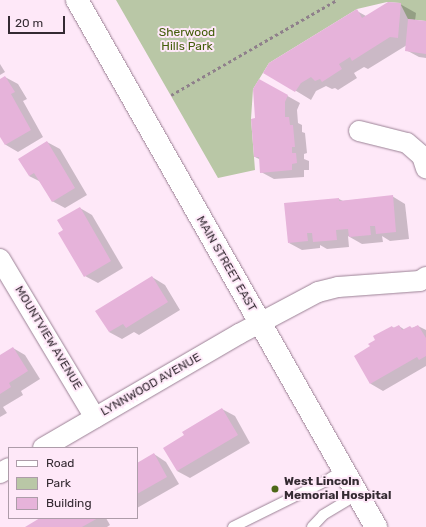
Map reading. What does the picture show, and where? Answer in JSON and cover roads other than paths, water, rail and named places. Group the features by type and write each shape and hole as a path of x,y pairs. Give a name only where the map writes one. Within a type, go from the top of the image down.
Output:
{"main road":[{"name":"MAIN STREET EAST","path":"77,0 260,324 345,469 376,527"}],"street":[{"path":"359,131 407,143 422,156 426,168"},
{"name":"MOUNTVIEW AVENUE","path":"0,259 95,418"},
{"name":"LYNNWOOD AVENUE","path":"45,447 318,292 338,287 420,281 426,277"}],"lane":[{"path":"233,527 324,482 345,469"},
{"path":"312,527 323,515 358,494"}],"place":[{"name":"West Lincoln Memorial Hospital","path":"275,489"}],"park label":[{"name":"Sherwood Hills Park","path":"187,40"}]}
